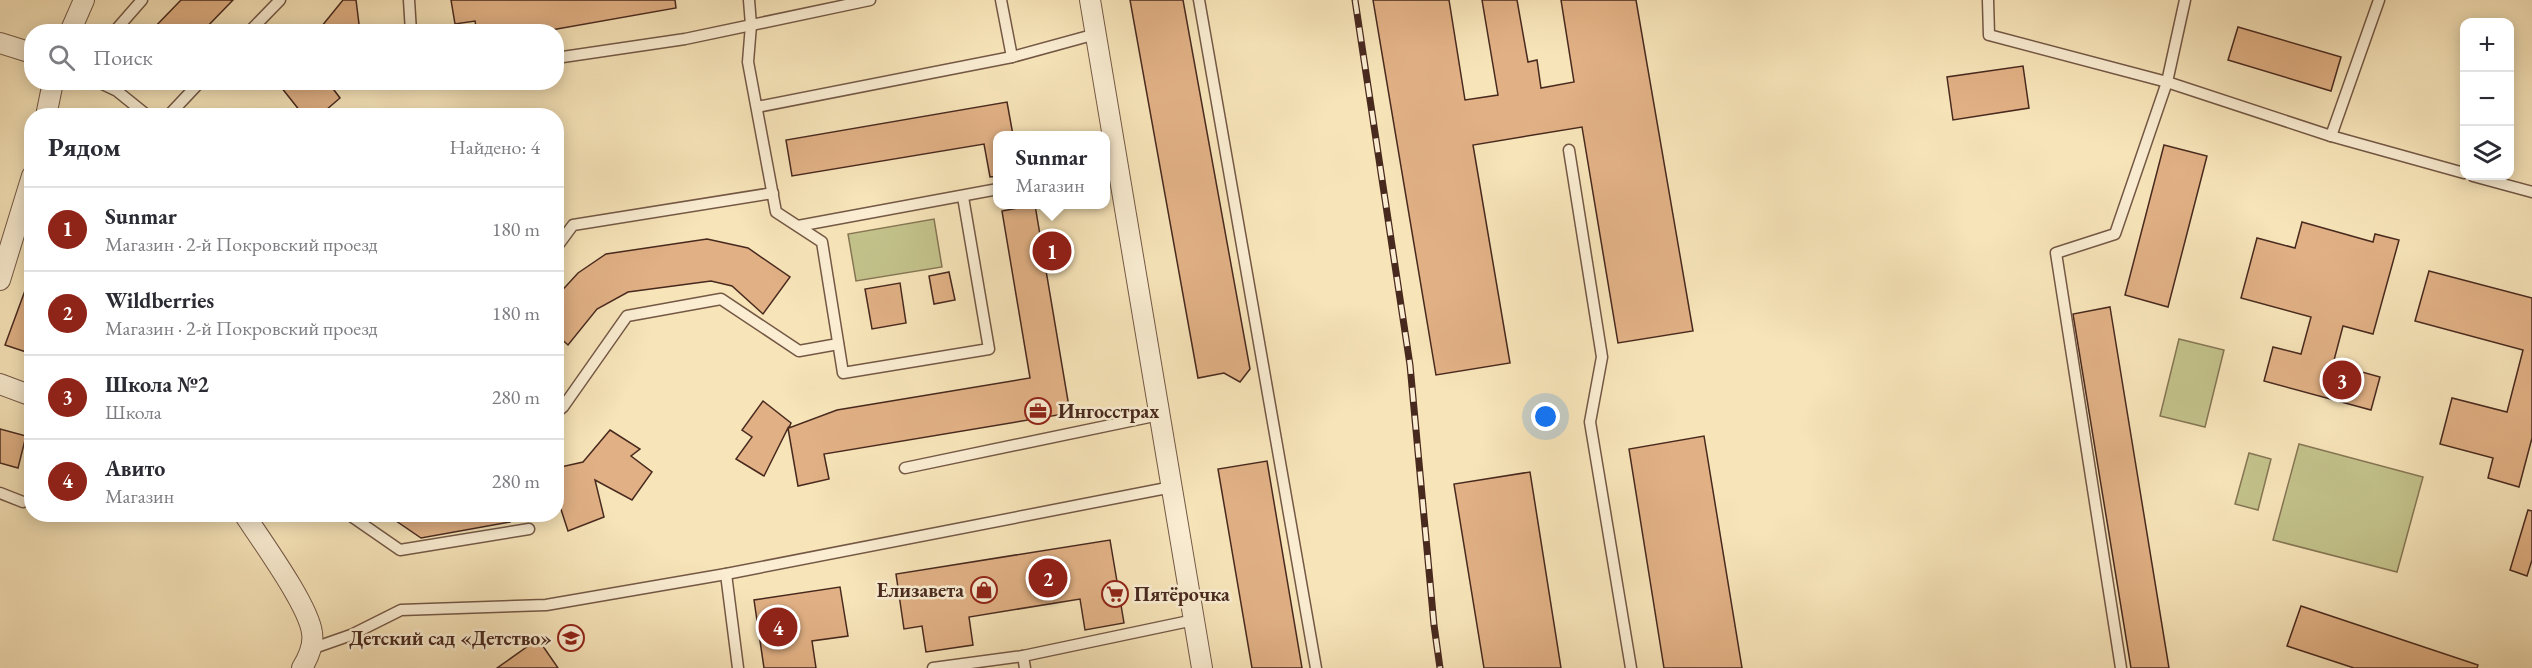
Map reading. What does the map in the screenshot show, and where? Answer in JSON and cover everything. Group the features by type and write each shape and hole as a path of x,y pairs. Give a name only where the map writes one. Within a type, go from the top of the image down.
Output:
{"street":[{"path":"74,24 84,0"},
{"path":"1090,0 1108,131"},
{"path":"0,43 24,50"},
{"path":"48,108 51,90"},
{"path":"1110,146 1172,487 1202,668"},
{"path":"0,280 24,202"},
{"path":"0,384 24,393"},
{"path":"249,522 308,615 312,631 311,649 302,668"}],"lane":[{"path":"121,24 142,0"},
{"path":"257,24 280,0"},
{"path":"409,0 410,24"},
{"path":"749,0 751,25 748,62 776,212 822,242 843,373 989,349 963,197"},
{"path":"564,57 686,39 870,0"},
{"path":"1001,0 1012,57"},
{"path":"1199,0 1316,668"},
{"path":"1988,0 1989,35 2167,82 2331,136 2460,172"},
{"path":"2121,668 2056,253 2115,234 2167,82 2185,0"},
{"path":"2331,136 2379,0"},
{"path":"757,107 1012,57 1096,34"},
{"path":"115,90 138,108"},
{"path":"176,108 192,90"},
{"path":"1569,150 1602,357 1590,422 1631,668"},
{"path":"2488,180 2532,192"},
{"path":"798,226 993,190"},
{"path":"564,237 573,225 773,193"},
{"path":"564,407 627,316 721,299 799,351 838,344"},
{"path":"905,468 1159,415"},
{"path":"311,649 351,635 400,610 546,605 726,574 1172,487"},
{"path":"0,493 23,502"},
{"path":"360,522 400,550 529,529"},
{"path":"726,574 738,668"},
{"path":"933,668 1023,656 1194,620"},
{"path":"1023,656 1025,668"}],"shaded area":[{"path":"934,219 942,267 856,281 848,234"},
{"path":"2179,339 2224,350 2205,427 2160,416"},
{"path":"2299,444 2423,477 2397,572 2273,540"},
{"path":"2249,453 2271,459 2258,510 2235,504"}],"building":[{"path":"181,0 233,0 210,24 158,24"},
{"path":"343,0 356,0 359,24 324,24"},
{"path":"451,0 675,0 676,8 564,28 564,24 476,24 475,21 455,24"},
{"path":"1130,0 1183,0 1250,369 1240,382 1224,373 1198,378"},
{"path":"1373,0 1449,0 1465,100 1498,95 1482,0 1517,0 1528,62 1537,60 1541,88 1574,82 1561,0 1636,0 1693,331 1618,343 1582,127 1473,145 1510,363 1436,375"},
{"path":"2238,27 2341,57 2331,91 2228,60"},
{"path":"2023,66 2029,108 1953,120 1947,77"},
{"path":"283,90 334,90 340,98 328,108 298,108"},
{"path":"1007,102 1012,131 993,131 993,177 990,177 984,144 792,176 786,140"},
{"path":"2164,145 2207,156 2168,307 2125,295"},
{"path":"1036,209 1070,413 824,454 829,479 798,486 788,428 764,476 736,459 752,437 742,430 763,401 791,423 789,428 837,410 1030,378 1002,211"},
{"path":"2302,222 2373,242 2375,234 2399,240 2373,334 2343,326 2333,364 2380,377 2371,410 2264,381 2273,347 2301,354 2311,317 2241,298 2257,238 2295,248"},
{"path":"707,239 748,248 790,277 763,314 732,286 711,281 628,292 597,309 568,345 564,341 564,288 578,273 606,254"},
{"path":"2429,271 2532,298 2532,438 2519,487 2488,478 2493,458 2440,444 2452,398 2507,412 2523,350 2415,321"},
{"path":"949,272 955,300 934,304 929,276"},
{"path":"900,283 906,323 872,329 865,289"},
{"path":"24,293 24,351 5,345"},
{"path":"2110,307 2169,668 2131,668 2073,314"},
{"path":"0,429 24,435 18,468 0,463"},
{"path":"610,430 640,449 631,456 652,472 632,500 595,480 604,517 568,531 564,519 564,466 583,462"},
{"path":"1704,436 1742,668 1664,668 1629,449"},
{"path":"1267,461 1302,668 1252,668 1218,469"},
{"path":"1530,472 1561,668 1484,668 1454,484"},
{"path":"2528,510 2532,511 2532,560 2527,576 2510,570"},
{"path":"398,522 510,522 421,538"},
{"path":"1110,540 1124,623 1085,630 1080,599 969,617 973,645 926,652 922,626 904,629 896,574"},
{"path":"840,587 848,636 812,641 816,668 764,668 754,600"},
{"path":"2301,606 2478,665 2477,668 2354,668 2287,646"},
{"path":"538,639 558,668 497,668"}],"railway":[{"path":"1355,0 1410,365 1440,668"}],"place":[{"name":"Sunmar","path":"1052,251"},
{"name":"Школа №2","path":"2342,380"},
{"name":"Ингосстрах","path":"1038,411"},
{"name":"Wildberries","path":"1048,578"},
{"name":"Елизавета","path":"984,590"},
{"name":"Пятёрочка","path":"1115,594"},
{"name":"Авито","path":"778,627"},
{"name":"Детский сад «Детство»","path":"571,638"}]}
